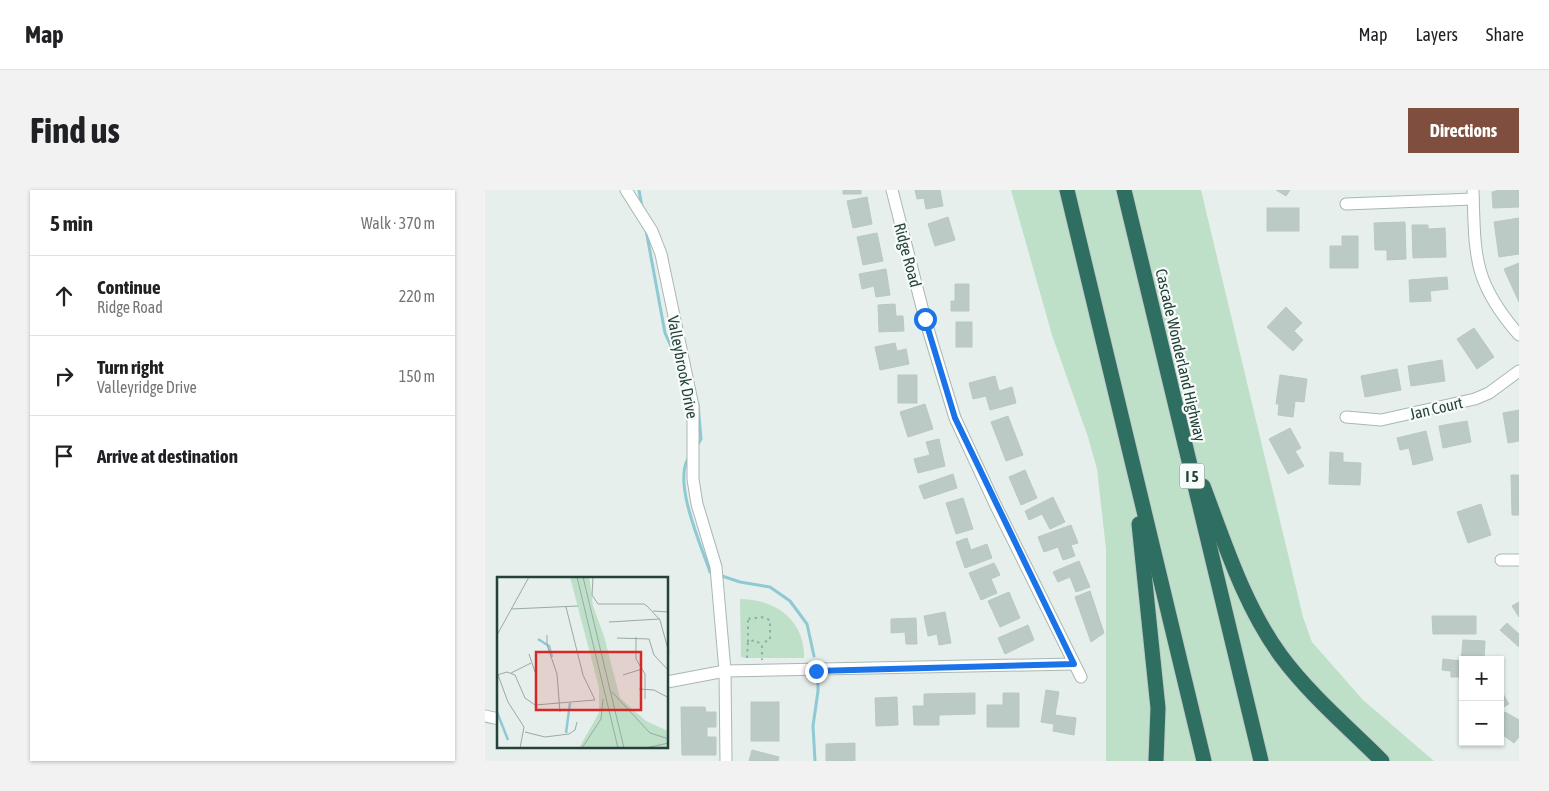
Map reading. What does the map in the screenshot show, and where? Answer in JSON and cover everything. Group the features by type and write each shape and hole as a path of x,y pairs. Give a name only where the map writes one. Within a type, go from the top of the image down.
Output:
{"highway":[{"path":"1067,190 1203,761"},
{"name":"Cascade Wonderland Highway","path":"1124,190 1261,761"},
{"path":"1183,434 1245,596 1266,632 1295,673 1382,761"},
{"path":"1133,468 1158,708 1156,761"}],"street":[{"name":"Valleybrook Drive","path":"626,190 652,232 661,254 693,406 693,479 699,513 716,567 725,671 726,761"},
{"name":"Ridge Road","path":"892,190 925,319 955,418 1081,677"},
{"path":"1346,204 1473,195 1475,252 1482,279 1493,303 1519,335"},
{"name":"Jan Court","path":"1345,417 1381,420 1475,399 1489,393 1519,370"},
{"path":"1501,560 1519,560"},
{"path":"669,682 725,671 1074,664"}],"path":[{"path":"747,660 748,617 750,619 763,618 770,620 770,640 761,643 755,640 748,642"},
{"path":"761,643 762,660"}],"green space":[{"path":"1011,190 1201,190 1303,617 1312,642 1363,700 1434,761 1106,761 1106,549 1097,469 1088,437 1052,335"},
{"path":"740,599 765,603 785,614 799,633 803,645 804,658 741,657"}],"building":[{"path":"843,190 861,190 861,194 843,194"},
{"path":"915,190 940,190 943,206 926,209 924,198 917,199"},
{"path":"1276,190 1290,190 1286,196"},
{"path":"1519,190 1519,207 1493,208 1492,192"},
{"path":"867,197 872,224 853,228 847,201"},
{"path":"1267,208 1299,208 1299,231 1267,231"},
{"path":"948,217 955,240 935,246 928,224"},
{"path":"1519,218 1519,254 1499,257 1494,222"},
{"path":"1405,222 1406,259 1387,260 1387,250 1375,250 1374,223"},
{"path":"1412,225 1428,225 1428,229 1445,228 1446,257 1413,258"},
{"path":"877,233 883,261 863,265 857,237"},
{"path":"1342,236 1358,236 1358,268 1330,268 1330,246 1342,246"},
{"path":"1519,263 1519,302 1504,269"},
{"path":"886,269 890,295 876,297 874,286 862,289 859,274"},
{"path":"1447,277 1448,289 1430,291 1431,301 1410,302 1409,280"},
{"path":"955,284 969,284 969,311 951,311 951,301 955,301"},
{"path":"895,304 896,316 903,316 904,331 879,332 878,305"},
{"path":"1286,307 1302,323 1294,331 1303,340 1293,351 1267,327"},
{"path":"956,322 972,322 972,347 956,347"},
{"path":"1474,328 1494,357 1477,369 1457,339"},
{"path":"895,343 897,351 906,349 909,364 880,370 875,347"},
{"path":"1442,360 1445,381 1411,386 1408,366"},
{"path":"1397,369 1401,390 1365,397 1361,376"},
{"path":"898,375 917,375 917,403 898,403"},
{"path":"1280,375 1307,379 1304,402 1295,401 1293,417 1278,415 1279,404 1276,404"},
{"path":"995,376 999,391 1012,387 1016,403 990,410 986,396 973,399 969,383"},
{"path":"925,404 933,429 908,437 900,412"},
{"path":"1519,410 1519,441 1508,443 1503,413"},
{"path":"1008,416 1023,455 1006,461 991,422"},
{"path":"1467,421 1471,442 1443,448 1439,426"},
{"path":"1290,428 1301,448 1295,451 1304,466 1288,474 1269,439"},
{"path":"1426,431 1433,460 1413,465 1409,448 1400,450 1397,438"},
{"path":"939,439 945,466 918,473 914,459 930,455 926,442"},
{"path":"1330,452 1343,453 1343,462 1361,463 1360,485 1329,484"},
{"path":"1025,470 1037,498 1021,505 1009,477"},
{"path":"953,474 957,488 924,499 919,486"},
{"path":"1511,475 1519,475 1519,515 1512,515"},
{"path":"1053,497 1065,522 1050,529 1042,514 1029,520 1025,511"},
{"path":"963,498 973,529 956,534 946,503"},
{"path":"1481,504 1491,535 1468,543 1457,512"},
{"path":"1071,525 1078,543 1071,545 1075,556 1063,560 1058,547 1044,552 1038,537"},
{"path":"967,538 971,550 987,544 992,558 965,568 956,542"},
{"path":"1079,561 1090,587 1076,592 1070,577 1058,582 1053,572"},
{"path":"994,563 1000,575 991,579 997,593 981,600 969,573"},
{"path":"1090,591 1104,633 1091,642 1075,597"},
{"path":"1009,592 1020,618 1000,627 988,601"},
{"path":"1519,602 1519,617 1512,606"},
{"path":"945,612 951,643 939,645 937,634 928,636 924,616"},
{"path":"1432,616 1476,616 1476,634 1433,634"},
{"path":"916,618 917,644 906,644 905,632 891,633 891,619"},
{"path":"1507,623 1519,634 1519,647 1500,630"},
{"path":"1028,625 1034,640 1005,654 998,638"},
{"path":"1463,640 1485,641 1484,656 1461,656"},
{"path":"1443,659 1459,661 1459,677 1451,677 1451,671 1442,670"},
{"path":"1046,690 1059,692 1055,715 1076,718 1074,735 1053,731 1054,724 1041,722"},
{"path":"975,693 975,714 939,715 939,725 914,725 913,706 924,706 924,694"},
{"path":"1003,693 1019,693 1019,727 987,727 987,705 1003,705"},
{"path":"1504,695 1509,704 1504,707"},
{"path":"897,697 898,725 876,726 875,698"},
{"path":"751,702 779,702 779,741 751,741"},
{"path":"681,707 705,707 706,712 716,712 716,727 707,727 707,737 716,737 716,755 682,755"},
{"path":"1505,712 1519,720 1519,737 1514,743 1504,736"},
{"path":"855,743 855,761 826,761 826,744"},
{"path":"752,750 779,757 778,761 749,761"}],"waterway":[{"path":"639,190 642,207"},
{"path":"646,230 665,333 679,364"},
{"path":"697,446 701,439 698,404"},
{"path":"689,457 685,468 684,481 686,497 710,572 740,582 770,587 790,601 807,624 814,656"},
{"path":"815,761 813,726 818,682"}],"route":[{"path":"816,671 1074,664 955,418 925,319"}]}
